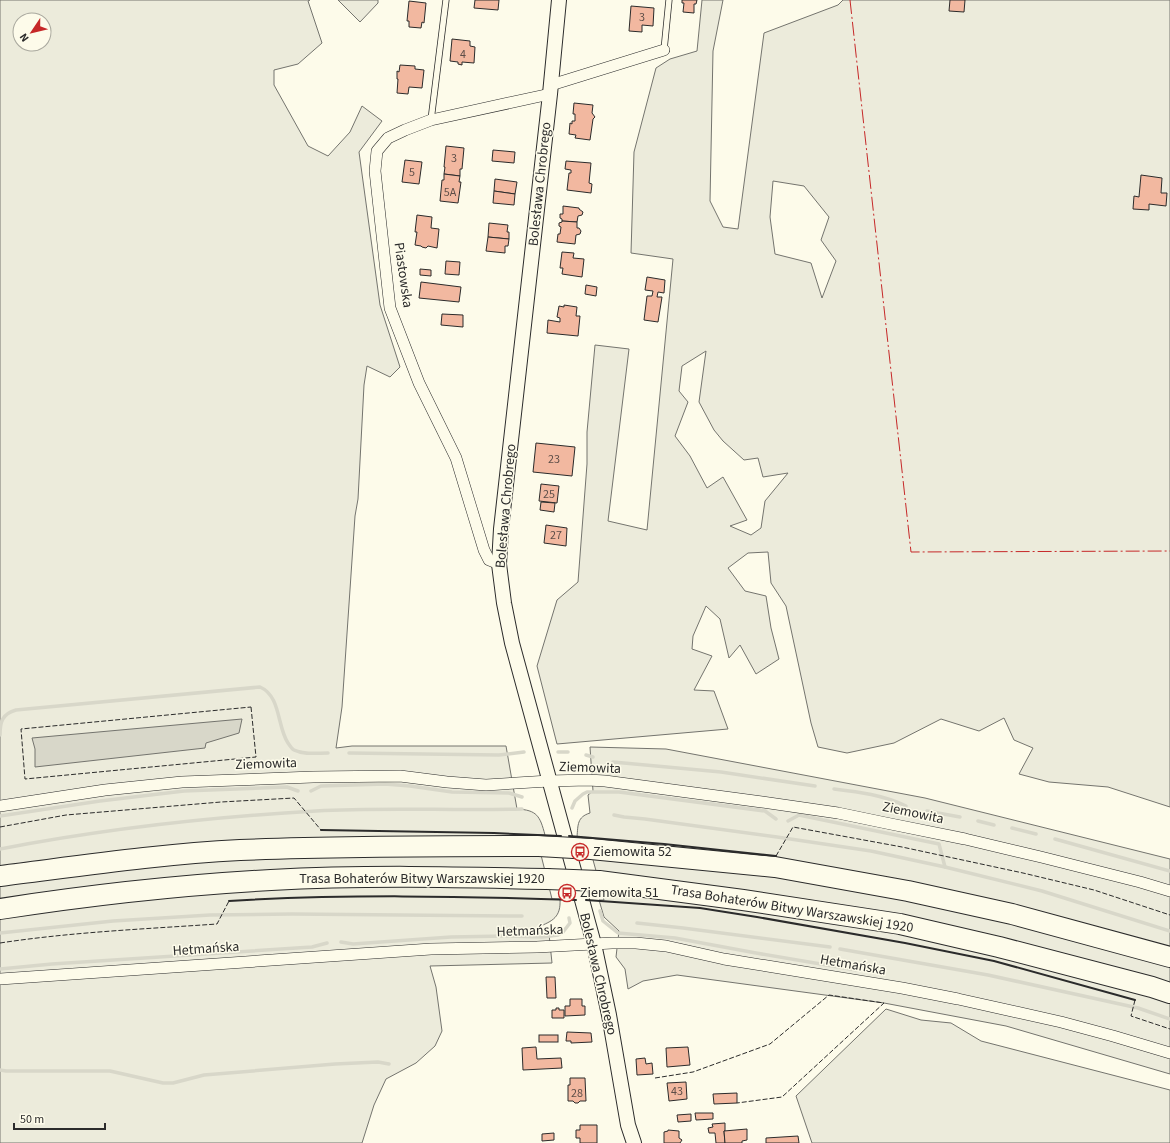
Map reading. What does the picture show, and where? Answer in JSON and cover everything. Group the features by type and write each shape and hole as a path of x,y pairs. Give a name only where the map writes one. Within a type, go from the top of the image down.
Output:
{"highway":[{"path":"0,876 154,857 239,850 393,846 539,846 591,849 776,867 908,891 1012,914 1170,958"},
{"name":"Trasa Bohaterów Bitwy Warszawskiej 1920","path":"0,909 73,898 169,887 271,880 391,876 547,878 599,881 744,900 900,924 999,947 1170,993"}],"street":[{"name":"Bolesława Chrobrego","path":"558,0 550,90 502,521 499,564 504,603 512,643 594,944 609,1015 628,1125 634,1143"},
{"name":"Piastowska","path":"499,564 489,560 484,550 456,458 419,383 390,308 375,170 377,151 388,138 431,120 550,90 664,50"},
{"name":"Ziemowita","path":"0,806 105,790 182,782 338,776 420,777 447,782 486,785 549,781 605,781 838,813 1042,857 1170,891"},
{"name":"Hetmańska","path":"0,979 431,949 538,947 625,942 666,946 724,959 902,988 958,999 1061,1022 1170,1053"}],"lane":[{"path":"431,120 446,0"},
{"path":"664,50 669,0"}],"shaded area":[{"path":"0,0 310,0 308,1 322,43 298,64 274,70 274,85 308,146 328,156 350,132 362,106 382,121 359,152 380,305 400,367 390,377 367,366 364,385 358,499 355,516 342,707 336,748 352,746 506,746 517,809 529,811 537,815 541,823 545,835 536,835 552,899 560,899 560,905 555,918 538,927 538,933 549,934 552,963 430,966 436,987 442,1031 435,1046 416,1063 386,1079 374,1105 362,1143 0,1143"},
{"path":"338,0 378,0 378,3 360,22"},
{"path":"702,0 723,0 713,51 710,201 723,227 738,229 764,33 838,5 843,0 1170,0 1170,807 1108,787 1049,782 1019,774 1033,748 1014,740 1004,718 979,731 941,719 894,743 847,753 818,747 811,723 786,606 771,583 768,552 748,553 728,568 745,591 766,596 771,628 779,659 756,674 740,645 729,658 720,619 706,606 693,636 692,649 712,656 694,690 714,691 728,729 557,744 537,666 557,600 578,582 587,464 587,432 595,345 629,349 608,521 647,530 673,259 631,253 634,152 656,68 670,59 697,51","holes":["773,181 804,186 829,217 821,240 836,261 822,298 811,263 775,254 770,217","706,351 699,402 714,430 723,441 744,460 758,458 763,477 788,473 765,501 761,528 751,535 730,526 747,520 723,477 707,488 690,456 675,436 688,402 679,391 682,366"]},
{"path":"242,719 239,733 206,743 205,748 35,767 35,749 32,738"},
{"path":"590,747 666,749 925,798 1170,859 1170,1074 1006,1026 884,1003 677,975 643,981 628,989 625,969 616,957 619,931 604,917 599,900 604,900 587,838 577,837 580,819 590,813 588,795 593,791"},
{"path":"886,1009 921,1020 951,1023 981,1041 1170,1090 1170,1143 812,1143 796,1096"}],"building":[{"path":"475,0 499,0 498,10 474,8"},
{"path":"682,0 697,0 696,4 694,4 694,13 683,12 684,3 682,3"},
{"path":"950,0 965,0 964,12 949,11"},
{"path":"409,1 426,3 424,23 422,22 421,28 409,27 409,21 407,21"},
{"path":"631,6 654,8 653,26 642,25 642,32 629,31"},
{"path":"452,39 470,41 470,46 475,47 474,63 462,62 462,65 458,64 458,62 450,61"},
{"path":"400,65 415,66 415,69 424,70 422,88 409,87 408,94 397,93 397,71 399,72"},
{"path":"574,103 593,105 592,113 595,117 593,119 590,140 575,138 576,135 569,134 570,123 572,124 572,121 575,121 575,114 573,114"},
{"path":"446,146 464,148 460,176 444,174"},
{"path":"493,150 515,152 514,163 492,161"},
{"path":"405,160 422,162 419,184 402,182"},
{"path":"566,161 591,163 589,183 592,184 591,193 567,190 569,173 571,173 571,170 565,169"},
{"path":"444,174 460,176 459,182 461,182 458,203 440,201"},
{"path":"1141,175 1162,178 1161,193 1167,193 1166,206 1149,204 1149,210 1133,209 1134,196 1139,197"},
{"path":"495,179 517,182 515,194 494,191"},
{"path":"494,191 515,194 514,205 493,203"},
{"path":"563,206 579,208 583,212 582,215 578,216 577,222 562,221 560,214 563,214"},
{"path":"417,215 432,217 431,228 439,229 437,248 428,246 426,248 415,245"},
{"path":"562,221 577,222 577,228 581,231 580,234 576,235 575,244 557,242 561,227 559,226 559,223"},
{"path":"489,223 508,225 507,232 509,232 509,239 488,237"},
{"path":"488,237 509,239 508,246 505,246 505,253 486,251"},
{"path":"562,252 574,253 573,258 584,259 582,277 562,274 563,268 560,268"},
{"path":"446,261 460,262 459,275 445,274"},
{"path":"420,269 431,270 431,276 420,275"},
{"path":"647,277 665,280 664,293 658,292 657,297 662,297 658,322 644,320 647,296 652,296 653,291 645,290"},
{"path":"421,282 461,287 459,302 419,298"},
{"path":"586,285 597,287 596,296 585,294"},
{"path":"564,305 577,307 576,316 580,316 578,336 547,333 548,320 560,322 560,318 557,317 559,306 564,307"},
{"path":"442,314 463,315 463,327 441,325"},
{"path":"536,443 575,447 572,476 533,472"},
{"path":"541,484 559,486 557,503 539,501"},
{"path":"541,502 555,503 554,512 540,510"},
{"path":"546,525 567,528 566,546 544,543"},
{"path":"546,977 555,977 556,998 547,998"},
{"path":"570,999 582,999 582,1006 585,1006 585,1015 565,1016 565,1006 570,1006"},
{"path":"556,1008 559,1008 559,1010 564,1010 564,1018 552,1018 552,1010 556,1010"},
{"path":"567,1032 591,1033 592,1042 571,1043 571,1041 566,1041"},
{"path":"539,1035 558,1035 558,1042 539,1042"},
{"path":"536,1047 537,1059 561,1058 562,1068 523,1070 522,1048"},
{"path":"688,1047 690,1065 667,1067 666,1048"},
{"path":"645,1058 646,1064 652,1063 653,1074 637,1075 636,1059"},
{"path":"570,1078 585,1078 586,1101 575,1103 573,1101 568,1101 568,1085 570,1085"},
{"path":"686,1082 687,1099 669,1101 667,1083"},
{"path":"737,1093 737,1103 714,1104 713,1094"},
{"path":"695,1113 713,1113 713,1119 696,1120"},
{"path":"691,1114 691,1121 678,1122 677,1115"},
{"path":"725,1123 725,1143 716,1143 715,1133 709,1133 708,1128 713,1127 712,1124"},
{"path":"580,1125 597,1125 597,1143 580,1143 580,1138 576,1138 576,1130 580,1130"},
{"path":"747,1129 747,1140 742,1141 742,1143 725,1143 724,1131"},
{"path":"668,1130 679,1131 679,1138 682,1140 680,1143 664,1143 664,1132"},
{"path":"554,1133 554,1140 542,1141 542,1134"},
{"path":"798,1136 799,1143 766,1143 766,1138"}],"waterway":[{"path":"0,735 1,722 5,716 16,710 260,687 267,691 272,697 278,712 284,736 292,749 298,752 306,753 328,753"},
{"path":"349,753 499,755 524,752"},
{"path":"558,752 568,752"},
{"path":"586,755 593,757"},
{"path":"613,762 721,772 815,786"},
{"path":"311,791 321,786 385,784 452,792 509,793 522,797"},
{"path":"0,816 100,801 184,791 287,787 298,791"},
{"path":"834,789 880,797 906,806"},
{"path":"572,808 575,801 587,792 619,792 765,811 776,819"},
{"path":"0,849 78,835 197,820 316,811 367,809 522,809"},
{"path":"927,811 960,817"},
{"path":"614,815 871,851 945,867 1042,891 1170,931"},
{"path":"788,821 799,815 939,844 945,867"},
{"path":"978,821 994,825"},
{"path":"1012,828 1036,834"},
{"path":"1055,839 1170,871"},
{"path":"600,911 603,921 618,933 675,938 856,970"},
{"path":"0,933 113,921 210,915 292,914 522,916"},
{"path":"341,942 353,944 451,937 542,937 558,935 563,932 570,923 569,918"},
{"path":"637,923 830,947"},
{"path":"0,969 52,964 312,947 327,943"},
{"path":"840,949 988,975 1138,1008 1170,1019"},
{"path":"0,1070 110,1071 163,1083 173,1083 204,1075 335,1064 378,1062 389,1064"}],"fence":[{"path":"251,707 256,757 25,779 21,729 251,707"},
{"path":"0,827 66,815 221,802 294,798 321,830"},
{"path":"776,856 793,827 902,847 1023,873 1094,890 1170,915"},
{"path":"0,943 81,933 217,924 229,901"},
{"path":"655,1078 693,1072 770,1044 829,995 884,1003 782,1097 737,1103"},
{"path":"1135,1000 1131,1016 1170,1029"}],"wall":[{"path":"321,830 494,833 561,836"},
{"path":"569,836 776,856"},
{"path":"229,901 315,897 402,896 576,900"},
{"path":"586,900 700,908 905,943 994,961 1135,1000"}],"power":[{"path":"850,0 911,552 1170,551"}],"place":[{"name":"Ziemowita 52","path":"580,852"},
{"name":"Ziemowita 51","path":"567,893"}]}
